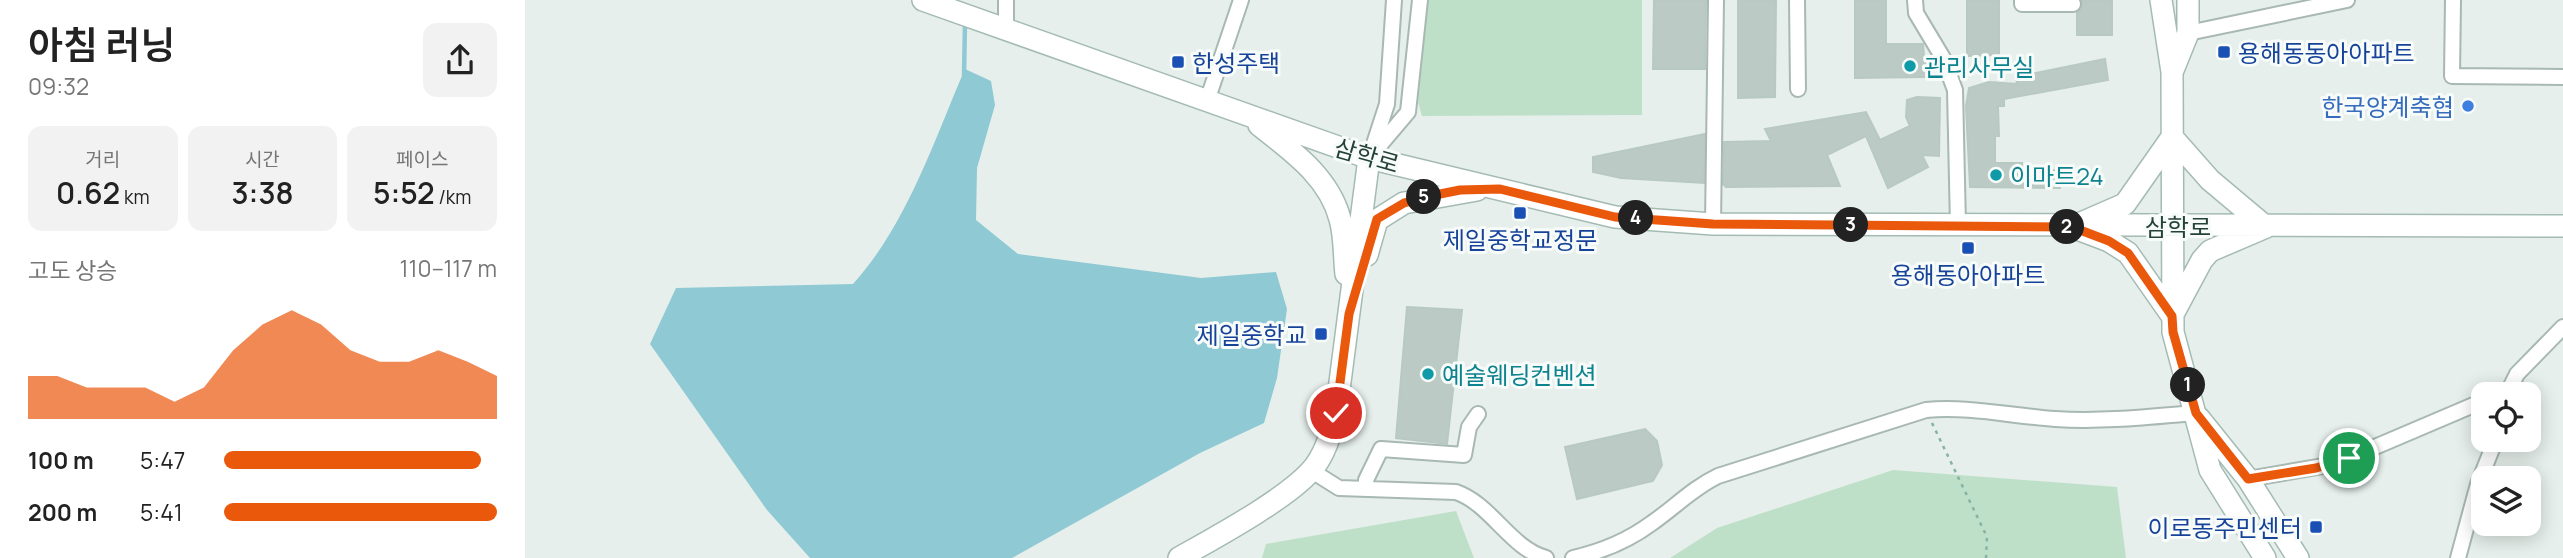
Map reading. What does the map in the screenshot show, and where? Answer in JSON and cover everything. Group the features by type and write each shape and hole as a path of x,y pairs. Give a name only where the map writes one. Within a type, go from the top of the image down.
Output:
{"street":[{"path":"1006,0 1015,33"},
{"path":"1207,101 1241,0"},
{"path":"1179,558 1294,486 1312,471 1329,442 1336,413 1369,158 1387,104 1394,0"},
{"path":"1369,158 1408,112 1420,0"},
{"path":"1713,224 1716,0"},
{"path":"1797,0 1798,89"},
{"path":"1916,0 1916,13 1943,58 1955,90 1958,226"},
{"path":"2022,0 2022,4 2073,4"},
{"path":"2161,0 2172,72 2173,332 2210,470 2265,558"},
{"path":"2172,72 2188,33 2188,0"},
{"path":"2188,33 2347,0"},
{"path":"2453,0 2452,76 2563,77"},
{"name":"삼학로","path":"931,3 1369,158 1615,217 1713,224 2072,227 2563,226"},
{"path":"1247,116 1304,160 1324,185 1340,219 1349,314"},
{"path":"2172,137 2210,180 2266,226 2210,251 2202,260 2172,316"},
{"path":"2072,227 2125,204 2172,137"},
{"path":"1349,314 1377,219 1404,203 1425,197 1460,190 1500,189"},
{"path":"2072,227 2109,241 2128,253 2172,316"},
{"path":"2512,382 2563,327"},
{"path":"2248,479 2335,464 2471,406"},
{"path":"1573,558 1603,549 1650,525 1697,487 1718,477 1926,410 1951,408 2056,419 2116,420 2196,413"},
{"path":"2196,413 2248,479 2298,558"},
{"path":"1367,489 1366,480 1381,449 1464,455 1469,427 1478,414"},
{"path":"2459,558 2478,484 2490,452"},
{"path":"1312,471 1339,488 1456,492 1471,497 1528,549 1546,558"}],"path":[{"path":"1926,410 1987,537 1986,558"}],"green space":[{"path":"1428,0 1642,0 1642,115 1422,116 1418,102"},
{"path":"1893,470 2117,487 2126,558 1670,558 1717,528"},
{"path":"1456,511 1474,558 1262,558 1266,544"}],"water":[{"path":"965,69 991,81 995,105 977,168 976,220 1018,254 1201,278 1276,272 1287,309 1277,378 1264,423 1200,453 1012,558 810,558 767,510 650,344 676,288 853,284 872,261 904,209"}],"building":[{"path":"1654,0 1706,0 1705,69 1653,69"},
{"path":"1738,0 1776,0 1775,97 1738,98"},
{"path":"1855,0 1886,0 1886,44 1923,44 1924,56 1927,56 1926,77 1855,78"},
{"path":"1967,0 1999,0 1999,55 1967,56"},
{"path":"2082,0 2112,0 2112,35 2077,35 2077,13 2082,8"},
{"path":"2105,59 2108,80 2004,99 2004,106 1998,106 1999,136 1995,136 1995,163 2022,163 2022,171 2060,170 2060,188 1970,187 1966,106 1969,88 1989,82 2017,84 2016,77"},
{"path":"1917,97 1940,98 1939,156 1922,155 1928,167 1888,188 1866,136 1827,155 1840,186 1726,187 1723,184 1724,142 1771,141 1765,129 1866,112 1880,140 1910,126 1906,117 1907,100"},
{"path":"1705,134 1704,183 1621,178 1593,172 1593,157"},
{"name":"예술웨딩컨벤션","path":"1407,307 1462,310 1447,444 1396,438"},
{"path":"1645,429 1657,441 1662,465 1653,481 1577,499 1565,447"}],"waterway":[{"path":"964,76 965,22"}],"place":[{"name":"용해동동아아파트","path":"2224,52"},
{"name":"한성주택","path":"1178,62"},
{"name":"관리사무실","path":"1910,66"},
{"name":"한국양계축협","path":"2468,106"},
{"name":"이마트24","path":"1996,175"},
{"name":"제일중학교정문","path":"1520,213"},
{"name":"용해동아아파트","path":"1968,248"},
{"name":"제일중학교","path":"1321,334"},
{"name":"예술웨딩컨벤션","path":"1428,374"},
{"name":"이로동주민센터","path":"2316,527"}],"route":[{"path":"1336,413 1349,314 1377,219 1404,203 1425,197 1460,190 1500,189 1615,217 1713,224 2072,227 2109,241 2128,253 2172,316 2173,332 2196,413 2248,479 2316,468 2349,458"}]}
